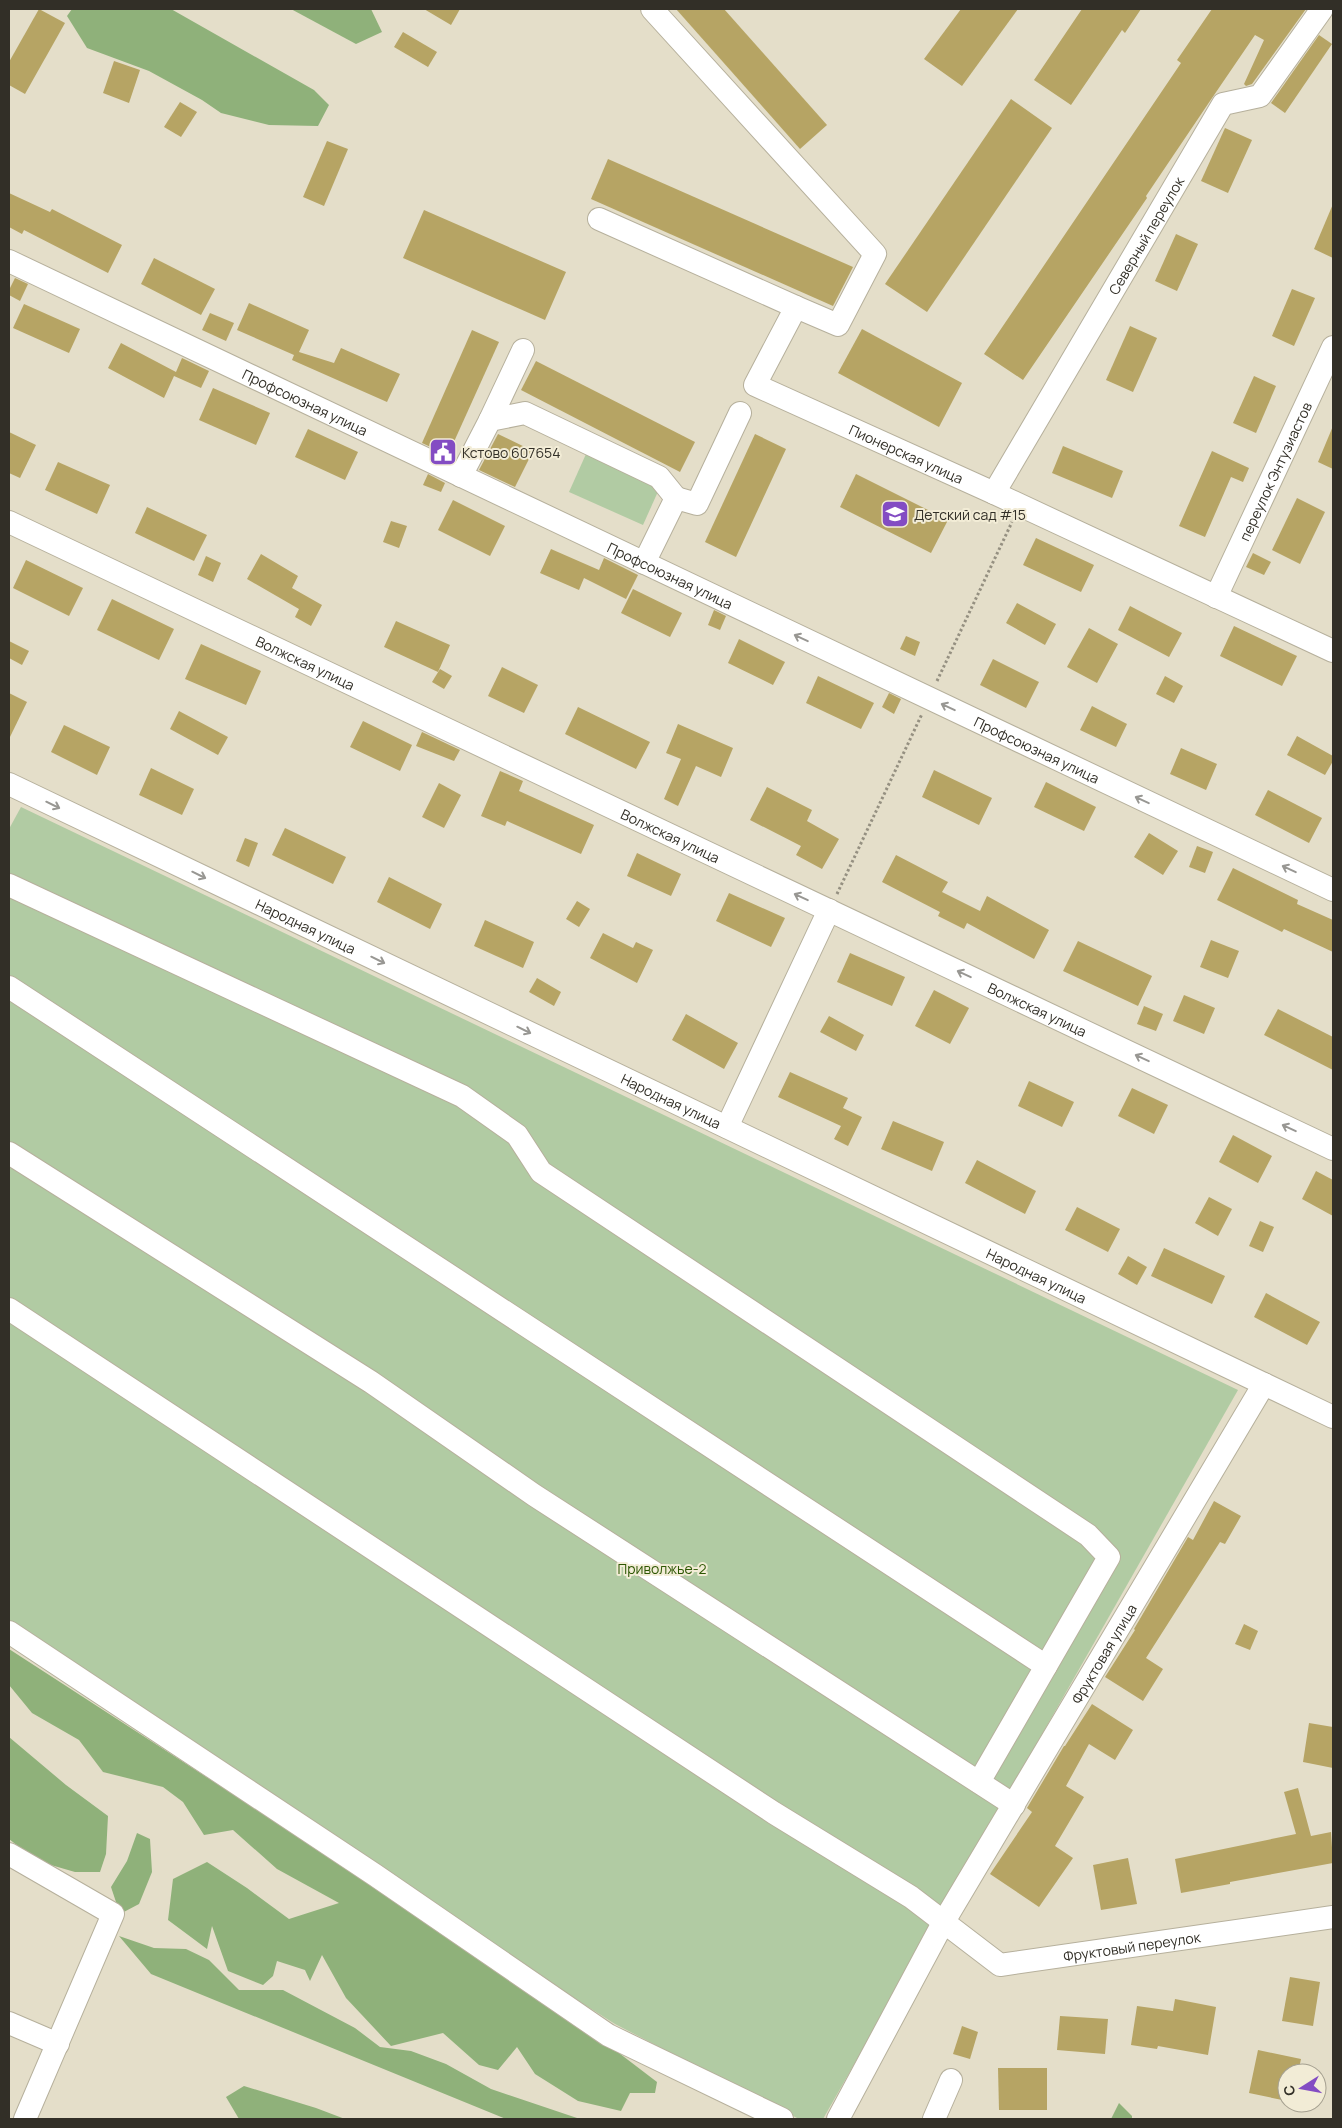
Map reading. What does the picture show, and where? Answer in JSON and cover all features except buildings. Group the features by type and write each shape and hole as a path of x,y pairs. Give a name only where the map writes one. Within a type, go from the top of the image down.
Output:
{"street":[{"path":"599,219 838,326 875,254 652,9"},
{"name":"Северный переулок","path":"994,493 1223,104 1260,96 1322,9"},
{"name":"Профсоюзная улица","path":"9,261 1333,890"},
{"name":"Пионерская улица","path":"796,307 755,385 994,493 1333,651"},
{"name":"переулок Энтузиастов","path":"1216,596 1333,347"},
{"path":"461,476 523,350"},
{"path":"490,420 525,413 659,477 676,498 697,504 740,413"},
{"path":"644,563 676,498"},
{"name":"Волжская улица","path":"9,522 1333,1149"},
{"name":"Народная улица","path":"9,784 1333,1417"},
{"path":"9,885 462,1096 517,1136 541,1172 1088,1535 1109,1557 979,1782"},
{"path":"727,1127 829,910"},
{"path":"9,986 1046,1666"},
{"path":"9,1153 371,1382 534,1495 1014,1805"},
{"name":"Фруктовый переулок","path":"9,1309 766,1807 911,1897 1000,1965 1333,1917"},
{"name":"Фруктовая улица","path":"838,2119 943,1923 1264,1384"},
{"path":"9,1632 375,1875 608,2035 782,2119"},
{"path":"9,1854 113,1914 25,2119"},
{"path":"9,2023 58,2044"},
{"path":"934,2119 951,2080"}],"green space":[{"path":"72,9 171,9 314,90 329,105 318,126 269,125 221,113 202,100 149,71 87,48 67,16"},
{"path":"291,9 371,9 382,32 356,44"},
{"path":"586,454 660,487 643,525 569,492"},
{"name":"Приволжье-2","path":"21,807 1238,1390 823,2119 799,2119 615,2024 9,1640 9,829"},
{"path":"9,1649 404,1905 615,2050 657,2082 655,2093 630,2093 621,2111 578,2101 535,2074 517,2047 498,2070 479,2065 443,2033 391,2046 346,1998 322,1955 310,1981 305,1970 277,1961 273,1976 263,1985 228,1971 212,1926 207,1949 168,1920 173,1879 207,1862 289,1919 339,1903 277,1869 233,1830 204,1835 183,1802 163,1787 103,1772 79,1740 32,1713 9,1685"},
{"path":"9,1737 66,1785 108,1816 106,1854 100,1872 75,1872 37,1861 9,1839"},
{"path":"137,1833 150,1839 152,1872 139,1904 120,1914 111,1887 127,1861"},
{"path":"119,1936 154,1948 186,1949 209,1960 239,1990 283,1990 355,2028 380,2047 411,2051 446,2064 491,2089 580,2119 506,2119 151,1974"},
{"path":"244,2086 345,2119 239,2119 226,2097"},
{"path":"1119,2103 1132,2116 1132,2119 1111,2119"}],"place":[{"name":"Кстово 607654","path":"443,452"},
{"name":"Детский сад #15","path":"895,514"}]}
